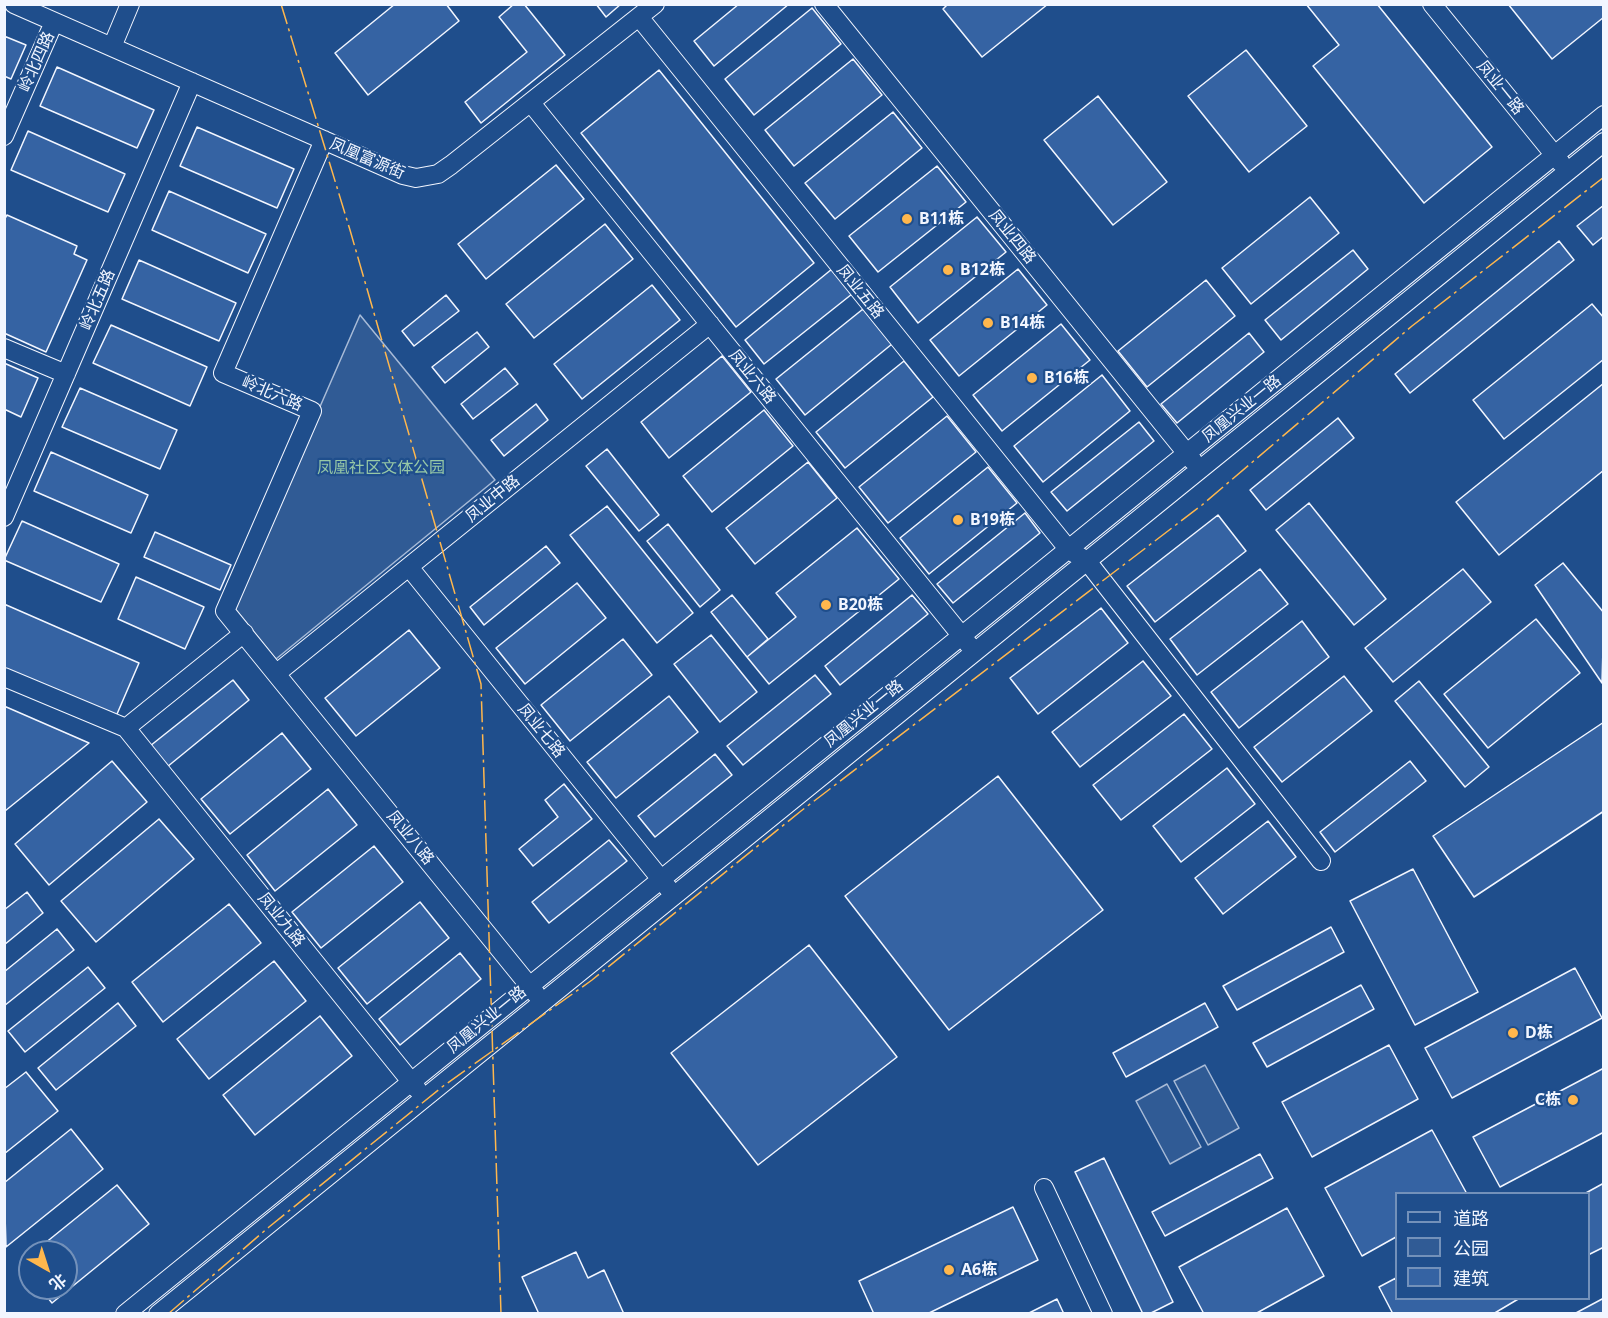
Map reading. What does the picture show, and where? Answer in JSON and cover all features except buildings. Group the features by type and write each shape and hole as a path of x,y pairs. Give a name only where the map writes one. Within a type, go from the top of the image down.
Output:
{"street":[{"name":"凤凰富源街","path":"14,4 403,175 428,178 451,165 655,4"},
{"path":"112,47 130,4"},
{"name":"凤业四路","path":"824,4 1199,470"},
{"name":"凤业一路","path":"1432,4 1567,171"},
{"name":"凤业五路","path":"639,17 1069,550 1087,561"},
{"name":"岭北四路","path":"4,136 54,22"},
{"name":"岭北五路","path":"4,517 192,82"},
{"name":"凤业六路","path":"531,103 974,652"},
{"name":"凤凰兴业一路","path":"125,1314 1604,115"},
{"name":"岭北六路","path":"277,673 225,611 312,411 223,373 324,140"},
{"name":"凤凰兴业一路","path":"158,1314 1604,142"},
{"name":"凤业中路","path":"277,673 710,324"},
{"path":"4,348 66,374"},
{"path":"1087,561 1321,861"},
{"name":"凤业七路","path":"409,567 674,896"},
{"path":"4,677 126,728 244,633"},
{"name":"凤业八路","path":"277,673 543,1002"},
{"name":"凤业九路","path":"126,728 424,1098"},
{"path":"1044,1188 1103,1314"}],"green space":[{"name":"凤凰社区文体公园","path":"360,315 495,480 276,659 233,606"},
{"path":"1205,1065 1239,1128 1208,1145 1174,1081"},
{"path":"1167,1084 1201,1147 1170,1164 1136,1101"}],"power":[{"path":"281,4 350,230 481,684 501,1314"},
{"path":"168,1314 269,1227 442,1087 592,980 801,811 1202,505 1412,326 1604,177"}],"place":[{"name":"B11栋","path":"907,219"},
{"name":"B12栋","path":"948,270"},
{"name":"B14栋","path":"988,323"},
{"name":"B16栋","path":"1032,378"},
{"name":"B19栋","path":"958,520"},
{"name":"B20栋","path":"826,605"},
{"name":"D栋","path":"1513,1033"},
{"name":"C栋","path":"1573,1100"},
{"name":"A6栋","path":"949,1270"}]}
